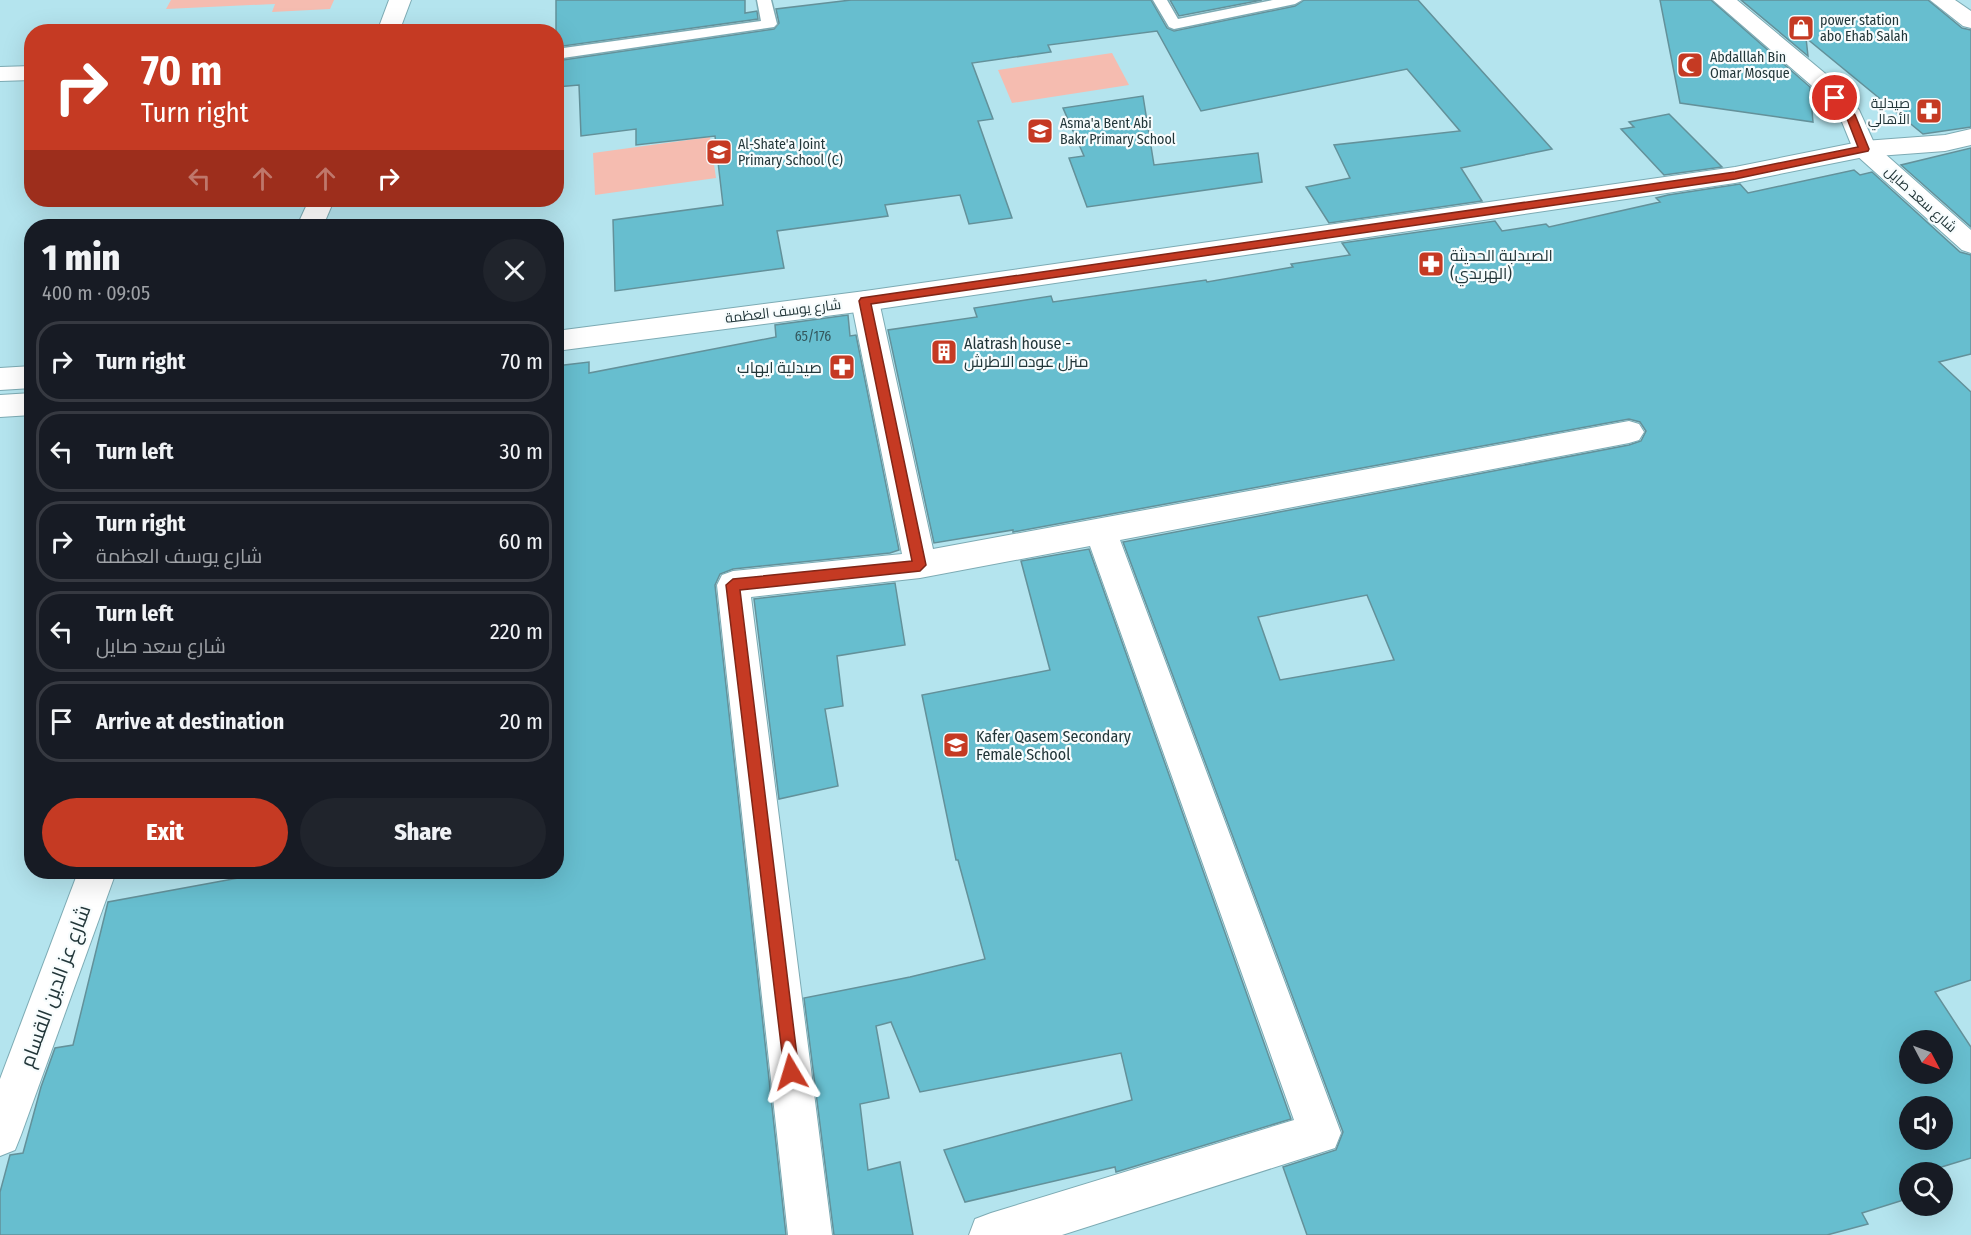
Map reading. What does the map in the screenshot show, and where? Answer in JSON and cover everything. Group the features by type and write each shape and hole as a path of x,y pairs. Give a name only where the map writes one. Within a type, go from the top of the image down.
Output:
{"street":[{"path":"391,24 400,0"},
{"name":"شارع سعد صايل","path":"1724,0 1820,80 1851,115 1864,149 1971,244"},
{"path":"1941,0 1971,21"},
{"path":"0,74 24,73"},
{"name":"شارع يوسف العظمة","path":"564,340 865,301 1735,175 1864,149 1945,143 1971,137"},
{"path":"865,301 920,565"},
{"path":"0,379 24,378"},
{"path":"0,406 24,404"},
{"path":"810,1235 733,585 920,565 1629,432"},
{"path":"991,1235 1320,1133 1101,532"},
{"name":"شارع عز الدين القسام","path":"0,1074 71,879"},
{"name":"شارع عز الدين القسام","path":"0,1135 94,879"}],"lane":[{"path":"564,53 769,24 764,0"},
{"path":"1160,0 1174,24 1295,0"}],"shaded area":[{"path":"171,0 334,0 330,9 272,12 275,4 166,9"},
{"path":"1112,53 1129,85 1012,103 998,70"},
{"path":"710,137 716,178 595,195 593,153"}],"building":[{"path":"556,0 745,0 745,13 757,11 758,19 564,46 564,24 556,24"},
{"path":"851,0 1151,0 1167,28 1174,31 1295,6 1304,0 1418,0 1552,149 1461,168 1482,201 1329,223 1306,187 1350,178 1334,145 1460,131 1407,69 1201,111 1157,31 1048,45 1051,52 972,63 993,119 978,121 1012,218 969,224 960,195 885,205 888,216 777,231 784,268 615,291 613,220 723,205 715,136 636,145 636,129 581,136 579,85 564,86 564,60 774,29 779,23 776,9"},
{"path":"1170,0 1262,0 1179,16"},
{"path":"1660,0 1711,0 1810,87 1813,122 1680,103"},
{"path":"1741,0 1928,0 1962,28 1971,30 1971,127 1923,134 1806,38 1808,56"},
{"path":"1143,96 1154,165 1258,153 1262,182 1087,207 1069,158 1084,156 1063,108"},
{"path":"1669,114 1722,167 1664,175 1621,129 1634,127 1629,122"},
{"path":"1971,148 1971,227 1901,165"},
{"path":"1854,170 1860,175 1872,172 1960,252 1971,255 1971,354 1939,362 1971,392 1971,980 1935,992 1971,1047 1971,1158 1953,1164 1899,1162 1899,1201 1862,1213 1868,1224 1827,1235 1307,1235 1283,1167 1336,1150 1343,1132 1123,542 1629,445 1641,441 1646,431 1640,422 1629,419 1013,532 1013,530 934,543 888,330 977,317 974,308 1051,296 1053,302 1206,280 1207,282 1293,267 1291,264 1350,255 1342,243 1495,221 1502,231 1546,224 1549,227 1660,202 1656,198 1668,195 1740,184 1748,193","holes":["1367,595 1394,660 1280,680 1258,617"]},
{"path":"848,315 850,336 856,335 899,550 890,553 733,569 720,574 715,585 786,1235 0,1235 0,1192 10,1155 23,1153 41,1087 55,1048 73,1045 108,902 233,879 564,879 564,365 589,362 589,373 776,337 775,325"},
{"path":"1089,549 1291,1119 1116,1172 1115,1167 965,1202 944,1150 1132,1100 1121,1053 920,1092 891,1022 876,1026 889,1098 860,1104 868,1170 900,1162 913,1235 834,1235 804,998 985,959 958,860 956,860 922,695 1050,670 1021,561"},
{"path":"895,583 905,645 837,656 843,706 825,709 838,786 779,799 754,599"}],"place":[{"name":"power station abo Ehab Salah","path":"1801,28"},
{"name":"Abdalllah Bin Omar Mosque","path":"1690,65"},
{"name":"صيدلية الأهالي","path":"1929,111"},
{"name":"Asma'a Bent Abi Bakr Primary School","path":"1040,131"},
{"name":"Al-Shate'a Joint Primary School (C)","path":"719,152"},
{"name":"الصيدلية الحديثة (الهريدي)","path":"1431,264"},
{"name":"Alatrash house - منزل عوده الاطرش","path":"944,352"},
{"name":"صيدلية ايهاب","path":"842,367"},
{"name":"Kafer Qasem Secondary Female School","path":"956,745"}],"route":[{"path":"791,1072 733,585 920,565 865,301 1735,175 1864,149 1851,115 1835,98"}]}
